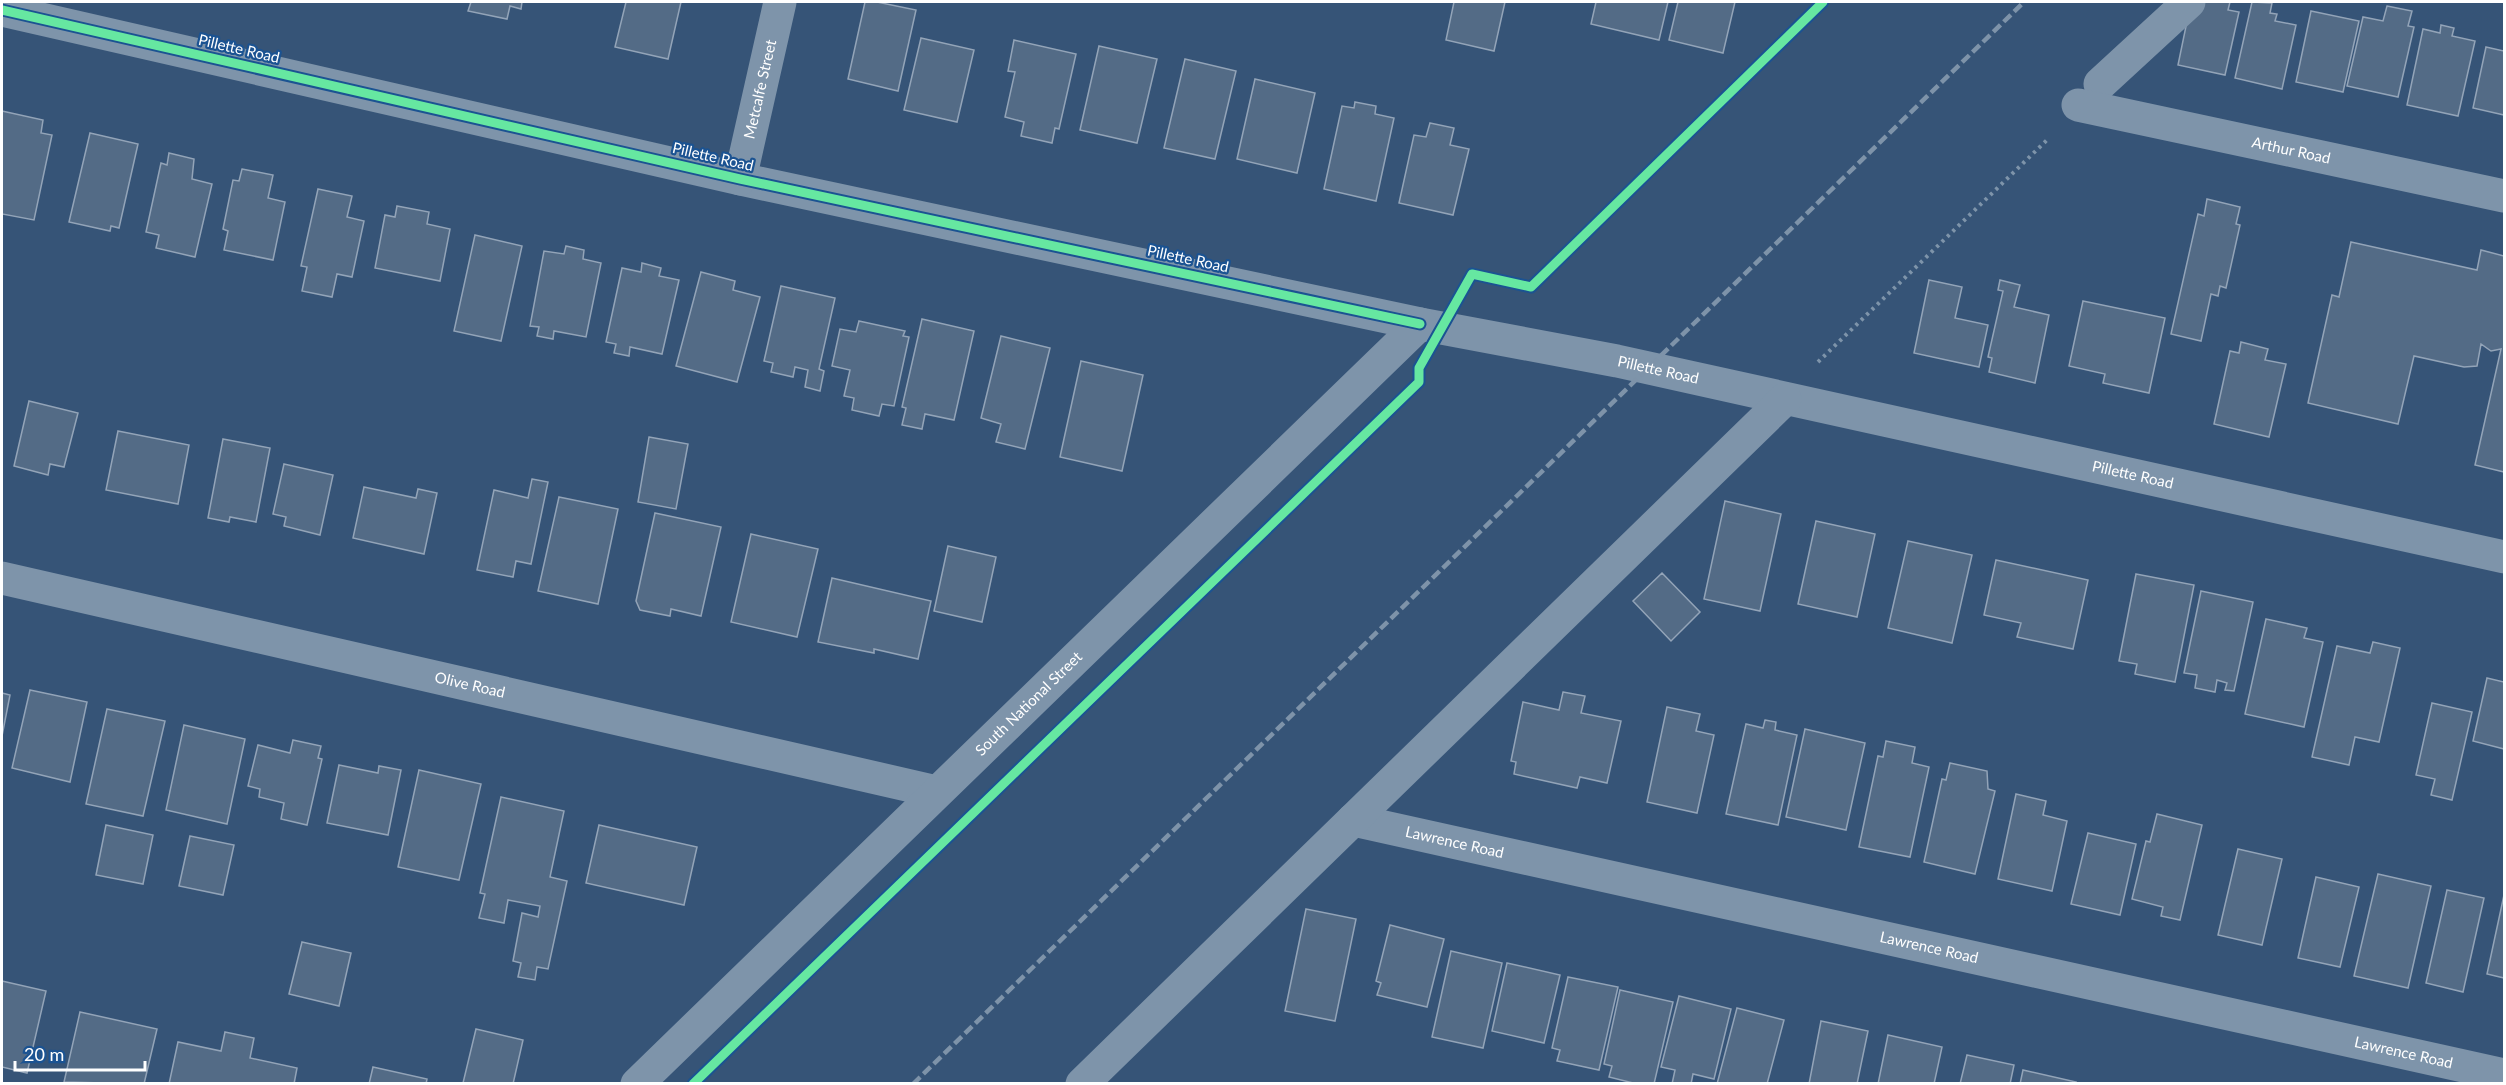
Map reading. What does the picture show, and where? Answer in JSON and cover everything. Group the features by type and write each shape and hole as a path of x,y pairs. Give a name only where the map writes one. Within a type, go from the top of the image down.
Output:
{"street":[{"name":"Metcalfe Street","path":"740,179 780,2"},
{"name":"Arthur Road","path":"2189,2 2089,95 2505,196"},
{"name":"Pillette Road","path":"2,10 740,179 1420,324 1617,361 2505,556"},
{"name":"South National Street","path":"637,1083 1420,324"},
{"path":"1082,1083 1785,399"},
{"name":"Olive Road","path":"2,578 938,792"},
{"name":"Lawrence Road","path":"1353,820 2505,1075"}],"path":[{"path":"1818,362 2047,140"}],"building":[{"path":"471,2 522,2 521,9 510,6 507,19 468,11"},
{"path":"626,2 681,2 668,59 615,47"},
{"path":"865,2 877,2 916,10 898,91 848,79"},
{"path":"1454,2 1505,2 1494,51 1446,40"},
{"path":"1596,2 1668,2 1659,40 1591,24"},
{"path":"1678,2 1735,2 1723,53 1669,40"},
{"path":"2191,2 2230,2 2228,10 2239,12 2225,75 2178,65"},
{"path":"2252,2 2272,3 2270,13 2277,14 2275,21 2296,25 2282,89 2235,78"},
{"path":"2387,6 2412,11 2408,26 2414,27 2398,97 2347,86 2363,17 2383,21"},
{"path":"2311,11 2359,21 2343,92 2296,82"},
{"path":"2441,25 2454,28 2452,36 2475,41 2458,116 2407,105 2423,29 2440,33"},
{"path":"921,38 974,50 957,122 904,110"},
{"path":"1014,40 1076,54 1059,129 1055,128 1052,143 1021,136 1024,122 1005,117 1015,72 1008,71"},
{"path":"1099,46 1157,59 1137,143 1080,130"},
{"path":"2486,47 2504,51 2504,115 2473,108"},
{"path":"1185,59 1236,71 1215,159 1164,148"},
{"path":"1255,79 1315,93 1297,173 1237,159"},
{"path":"1355,102 1376,106 1375,114 1394,118 1376,201 1324,189 1342,106 1354,108"},
{"path":"2,111 43,120 41,133 52,135 34,220 2,214"},
{"path":"1430,123 1454,128 1450,145 1469,149 1453,215 1399,203 1414,135 1426,137"},
{"path":"90,133 138,144 119,228 111,226 110,231 69,222"},
{"path":"169,153 194,159 192,179 212,184 195,257 156,248 159,235 146,232 161,163 167,165"},
{"path":"242,169 273,175 268,198 285,202 273,260 224,250 228,231 223,229 233,180 239,181"},
{"path":"318,189 352,196 347,217 364,221 352,277 337,274 332,297 302,291 307,267 301,266"},
{"path":"2207,199 2240,207 2236,224 2240,225 2226,288 2220,286 2218,296 2211,294 2201,341 2171,334 2198,214 2204,216"},
{"path":"397,206 429,212 427,224 450,229 440,281 375,268 385,215 395,217"},
{"path":"475,235 522,246 501,341 454,331"},
{"path":"2351,242 2477,270 2481,250 2504,256 2504,472 2475,465 2501,349 2491,351 2481,344 2477,366 2464,367 2414,356 2398,424 2308,403 2332,295 2339,297"},
{"path":"566,246 584,250 583,259 601,263 586,337 554,331 553,339 537,336 539,327 530,326 544,251 564,254"},
{"path":"642,263 661,268 659,276 679,280 662,354 630,347 629,356 614,353 616,344 606,342 622,268 641,272"},
{"path":"701,272 735,281 733,290 760,297 737,382 676,366"},
{"path":"1929,280 1962,287 1955,318 1988,325 1979,367 1914,353"},
{"path":"2000,280 2020,285 2014,307 2049,315 2035,383 1989,372 1992,358 1988,357 2003,291 1998,290"},
{"path":"781,286 835,298 819,369 824,371 820,391 805,387 808,370 795,367 793,377 771,372 773,363 764,361"},
{"path":"2083,301 2165,318 2149,393 2103,383 2105,374 2069,366"},
{"path":"922,319 974,331 954,420 925,414 922,429 902,425 906,408 902,407"},
{"path":"859,321 905,331 903,336 909,337 894,406 882,404 879,416 852,410 854,398 844,396 850,370 832,366 840,329 856,332"},
{"path":"1001,336 1050,348 1025,449 996,442 1001,424 981,418"},
{"path":"2241,342 2268,349 2265,360 2286,364 2269,437 2214,424 2230,351 2239,353"},
{"path":"1081,361 1143,375 1122,471 1060,457"},
{"path":"29,401 78,413 64,467 50,464 48,475 14,466"},
{"path":"118,431 189,445 178,504 106,490"},
{"path":"649,437 688,444 676,509 638,502"},
{"path":"223,439 270,448 256,522 230,517 229,522 208,518"},
{"path":"284,464 333,475 320,535 284,526 286,517 273,514"},
{"path":"532,479 548,482 531,564 516,561 513,577 477,570 494,490 528,498"},
{"path":"364,487 416,498 418,489 437,493 424,554 353,538"},
{"path":"559,497 618,509 598,604 538,591"},
{"path":"1725,501 1781,514 1760,611 1704,599"},
{"path":"655,513 721,527 701,616 671,609 670,616 640,610 636,601"},
{"path":"1816,521 1875,534 1857,617 1798,604"},
{"path":"751,534 818,549 797,637 731,622"},
{"path":"1908,541 1972,555 1952,643 1888,628"},
{"path":"948,546 996,557 982,622 934,611"},
{"path":"1996,560 2088,580 2073,649 2017,637 2021,623 1984,615"},
{"path":"1662,573 1700,612 1671,641 1633,601"},
{"path":"2136,574 2194,585 2175,682 2135,674 2137,664 2119,661"},
{"path":"832,578 931,601 918,659 874,649 874,653 818,642"},
{"path":"2201,591 2253,602 2234,691 2225,690 2227,683 2217,680 2215,692 2195,688 2197,675 2184,673"},
{"path":"2266,619 2307,628 2304,638 2323,642 2304,727 2245,714"},
{"path":"2373,642 2400,648 2379,742 2355,737 2349,765 2312,757 2337,646 2370,653"},
{"path":"2487,678 2504,682 2504,749 2473,741"},
{"path":"30,690 87,702 70,782 12,768"},
{"path":"1563,692 1585,696 1581,713 1621,721 1607,783 1580,777 1577,788 1514,774 1516,762 1511,761 1523,702 1559,710"},
{"path":"2,693 10,695 2,736"},
{"path":"2432,703 2472,712 2452,800 2431,795 2435,779 2416,775"},
{"path":"1667,707 1700,714 1696,731 1714,735 1697,813 1647,802"},
{"path":"107,709 165,721 143,816 86,804"},
{"path":"1765,720 1776,722 1775,730 1797,735 1778,825 1726,814 1746,724 1763,728"},
{"path":"184,725 245,739 227,824 166,810"},
{"path":"1805,729 1865,743 1846,830 1786,817"},
{"path":"293,740 321,746 318,758 322,759 307,825 281,819 284,803 259,797 260,789 248,786 258,745 290,753"},
{"path":"1886,741 1915,747 1912,763 1929,767 1910,857 1859,847 1878,756 1883,757"},
{"path":"1950,763 1987,771 1988,789 1995,791 1975,874 1924,862 1942,779 1946,780"},
{"path":"339,765 378,773 379,766 401,770 388,835 327,823"},
{"path":"419,770 481,784 459,880 398,867"},
{"path":"2016,794 2046,801 2043,815 2067,821 2052,891 1998,879"},
{"path":"501,797 564,811 550,877 567,881 548,969 537,967 535,980 518,977 521,963 513,961 522,913 538,917 540,906 508,900 504,923 479,918 485,894 480,893"},
{"path":"2157,814 2202,825 2180,920 2161,916 2163,907 2132,899 2146,841 2150,842"},
{"path":"106,825 153,835 143,884 96,875"},
{"path":"599,825 697,847 684,905 586,883"},
{"path":"2088,833 2136,844 2120,915 2071,904"},
{"path":"190,836 234,845 223,895 179,886"},
{"path":"2238,849 2282,859 2262,945 2218,935"},
{"path":"2378,874 2431,886 2408,988 2354,976"},
{"path":"2316,877 2359,887 2340,967 2298,958"},
{"path":"2447,890 2484,898 2463,992 2426,983"},
{"path":"2504,895 2504,978 2487,974"},
{"path":"1306,909 1356,919 1335,1021 1285,1011"},
{"path":"1390,925 1444,939 1427,1007 1377,995 1381,983 1376,981"},
{"path":"302,942 351,953 339,1006 289,994"},
{"path":"1451,951 1502,963 1483,1048 1432,1037"},
{"path":"1507,963 1560,975 1544,1043 1492,1031"},
{"path":"1568,977 1618,987 1599,1070 1557,1061 1560,1050 1552,1048"},
{"path":"2,981 46,991 27,1073 2,1067"},
{"path":"1620,990 1673,1002 1654,1084 1637,1084 1609,1077 1612,1066 1604,1064"},
{"path":"1679,996 1731,1009 1714,1079 1693,1074 1691,1084 1672,1084 1675,1070 1661,1067"},
{"path":"1737,1008 1784,1020 1767,1084 1717,1084"},
{"path":"80,1012 157,1029 144,1084 64,1082"},
{"path":"1821,1021 1868,1031 1857,1084 1809,1084"},
{"path":"476,1029 523,1040 513,1084 463,1083"},
{"path":"225,1032 254,1038 250,1058 297,1068 294,1084 169,1084 178,1042 221,1051"},
{"path":"1888,1035 1942,1047 1934,1084 1878,1084"},
{"path":"1967,1055 2014,1065 2010,1084 1960,1084"},
{"path":"373,1067 427,1079 426,1084 369,1084"},
{"path":"2023,1070 2076,1082 2075,1084 2020,1084"}],"railway":[{"path":"913,1084 2024,2"}],"cycle path":[{"path":"693,1084 1419,382 1419,368 1472,274 1531,287 1823,2"},
{"path":"2,10 740,179 1420,324"}]}
